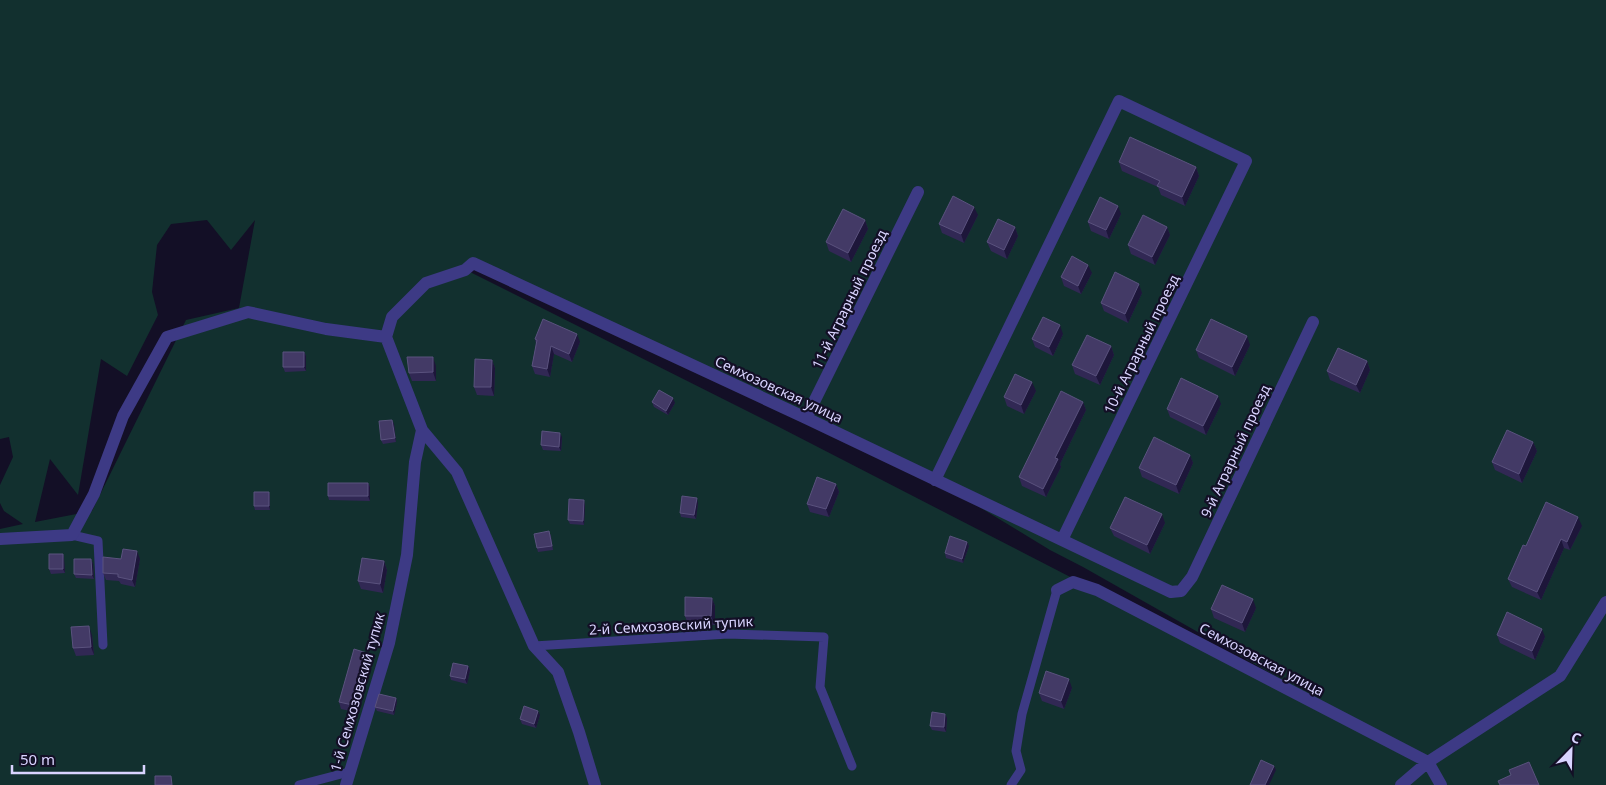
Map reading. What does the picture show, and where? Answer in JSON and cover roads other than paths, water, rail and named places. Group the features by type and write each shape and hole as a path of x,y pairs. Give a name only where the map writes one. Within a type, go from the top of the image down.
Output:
{"street":[{"name":"10-й Аграрный проезд","path":"935,480 1119,101 1246,161 1062,540"},
{"name":"11-й Аграрный проезд","path":"806,418 918,192"},
{"name":"Семхозовская улица","path":"386,337 392,317 426,283 465,270 474,263 806,418 1171,592 1182,591"},
{"path":"0,539 72,535 94,494 123,416 167,337 248,312 326,329 386,337 422,430 457,472 534,646 558,672 595,785"},
{"name":"9-й Аграрный проезд","path":"1182,591 1192,577 1312,322"},
{"name":"1-й Семхозовский тупик","path":"346,785 389,643 406,555 415,462 422,430"},
{"name":"Семхозовская улица","path":"1057,590 1073,582 1097,590 1428,762"},
{"path":"1401,785 1428,762 1560,676 1606,602"},
{"path":"1428,762 1441,785"}],"lane":[{"path":"72,535 98,540 103,645"},
{"path":"1012,785 1021,770 1016,751 1022,714 1057,590"},
{"name":"2-й Семхозовский тупик","path":"534,646 728,634 824,637 820,688 852,766"},
{"path":"299,785 349,772"}]}
